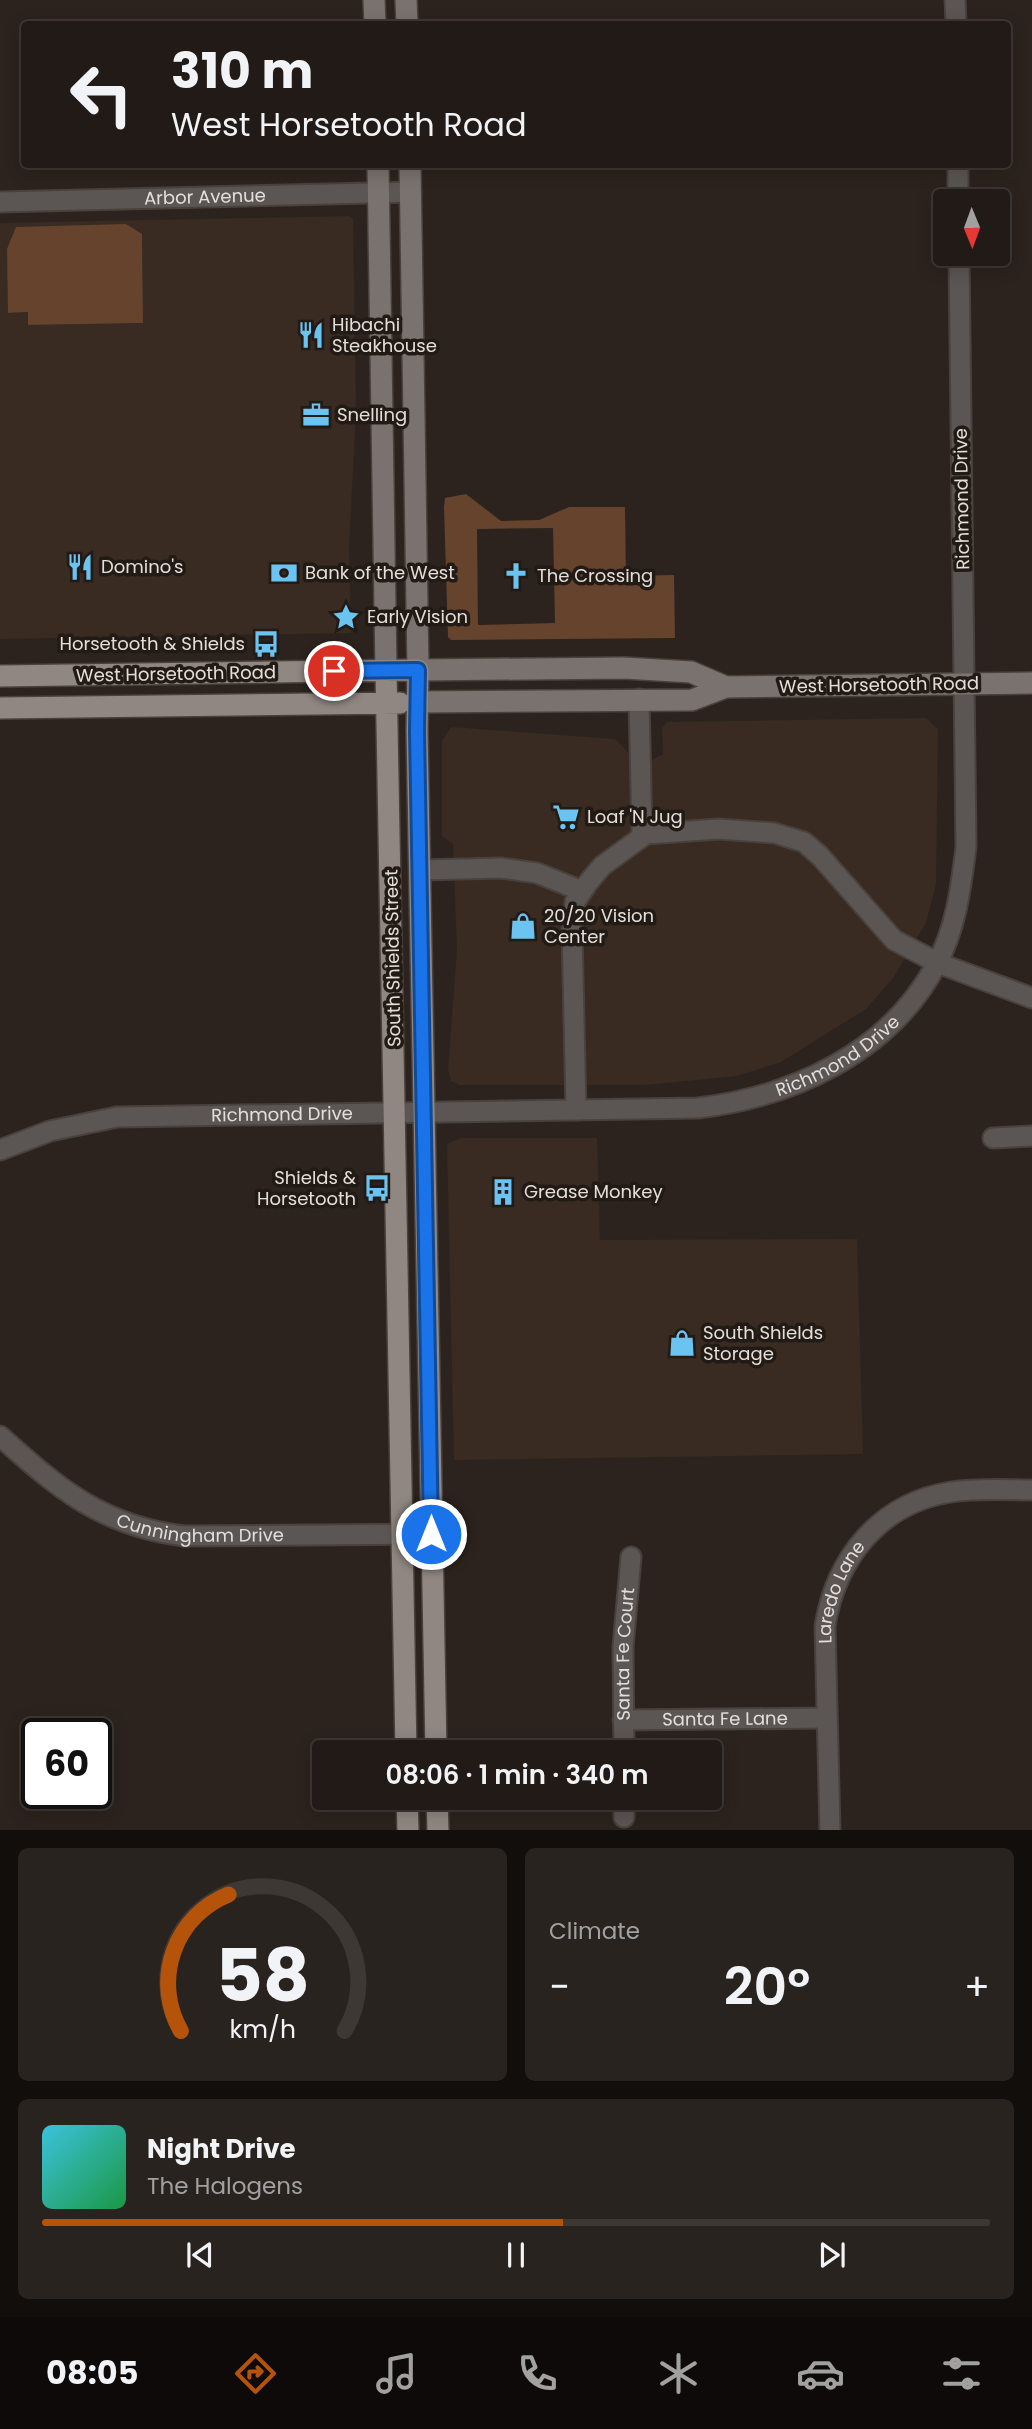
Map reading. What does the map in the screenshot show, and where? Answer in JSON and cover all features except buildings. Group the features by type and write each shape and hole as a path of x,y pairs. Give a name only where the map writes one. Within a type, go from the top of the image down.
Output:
{"main road":[{"path":"374,0 375,21"},
{"path":"406,0 407,21"},
{"name":"South Shields Street","path":"378,168 406,1740"},
{"name":"South Shields Street","path":"410,168 423,1112 436,1740"},
{"name":"West Horsetooth Road","path":"0,676 624,668 691,671 726,687"},
{"name":"West Horsetooth Road","path":"0,708 692,700 726,687 1032,683"},
{"path":"407,1810 408,1830"},
{"path":"437,1810 438,1830"}],"street":[{"path":"955,0 956,21"},
{"path":"958,168 958,189"},
{"name":"Arbor Avenue","path":"0,202 411,192"},
{"name":"Richmond Drive","path":"0,1150 50,1131 117,1118 698,1108 734,1104 794,1086 858,1050 887,1026 912,1000 938,963 953,923 966,847 959,266"},
{"path":"639,699 642,836"},
{"path":"576,1110 572,930 575,902 603,866 642,836 719,829 774,832 804,842 828,863 870,916 894,940 938,963 1032,998"},
{"path":"421,870 501,868 537,873 582,891"},
{"path":"993,1138 1032,1136"},
{"name":"Cunningham Drive","path":"0,1436 47,1478 103,1515 148,1531 184,1536 431,1534"},
{"name":"Laredo Lane","path":"830,1830 825,1626 829,1601 838,1577 863,1539 892,1514 927,1498 967,1491 1032,1490"},
{"name":"Santa Fe Court","path":"624,1740 623,1647 631,1557"},
{"name":"Santa Fe Lane","path":"623,1720 826,1718"}],"shaded area":[{"path":"353,218 356,415 349,546 351,633 0,639 0,223","holes":["142,234 143,323 29,325 28,312 8,313"]},
{"path":"126,224 142,234 143,323 28,325 28,312 8,313 7,249 16,227"},
{"path":"466,494 501,521 539,520 569,507 625,507 626,576 674,575 675,638 451,640 448,637 445,498","holes":["553,528 555,623 478,625 477,529"]},
{"path":"926,718 938,729 936,884 926,923 894,977 866,1009 781,1062 737,1076 646,1085 459,1085 451,1081 448,1070 457,950 453,844 442,836 442,741 451,727 615,739 641,766 663,754 662,728 667,722"},
{"path":"460,1138 597,1138 600,1240 857,1239 863,1454 454,1460 447,1144"}],"place":[{"name":"Hibachi Steakhouse","path":"311,335"},
{"name":"Snelling","path":"316,415"},
{"name":"Domino's","path":"80,567"},
{"name":"Bank of the West","path":"284,573"},
{"name":"The Crossing","path":"516,576"},
{"name":"Early Vision","path":"346,617"},
{"name":"Horsetooth & Shields","path":"266,644"},
{"name":"Loaf 'N Jug","path":"566,817"},
{"name":"20/20 Vision Center","path":"523,926"},
{"name":"Shields & Horsetooth","path":"377,1188"},
{"name":"Grease Monkey","path":"503,1192"},
{"name":"South Shields Storage","path":"682,1343"}],"route":[{"path":"334,671 418,670 431,1534"}]}
